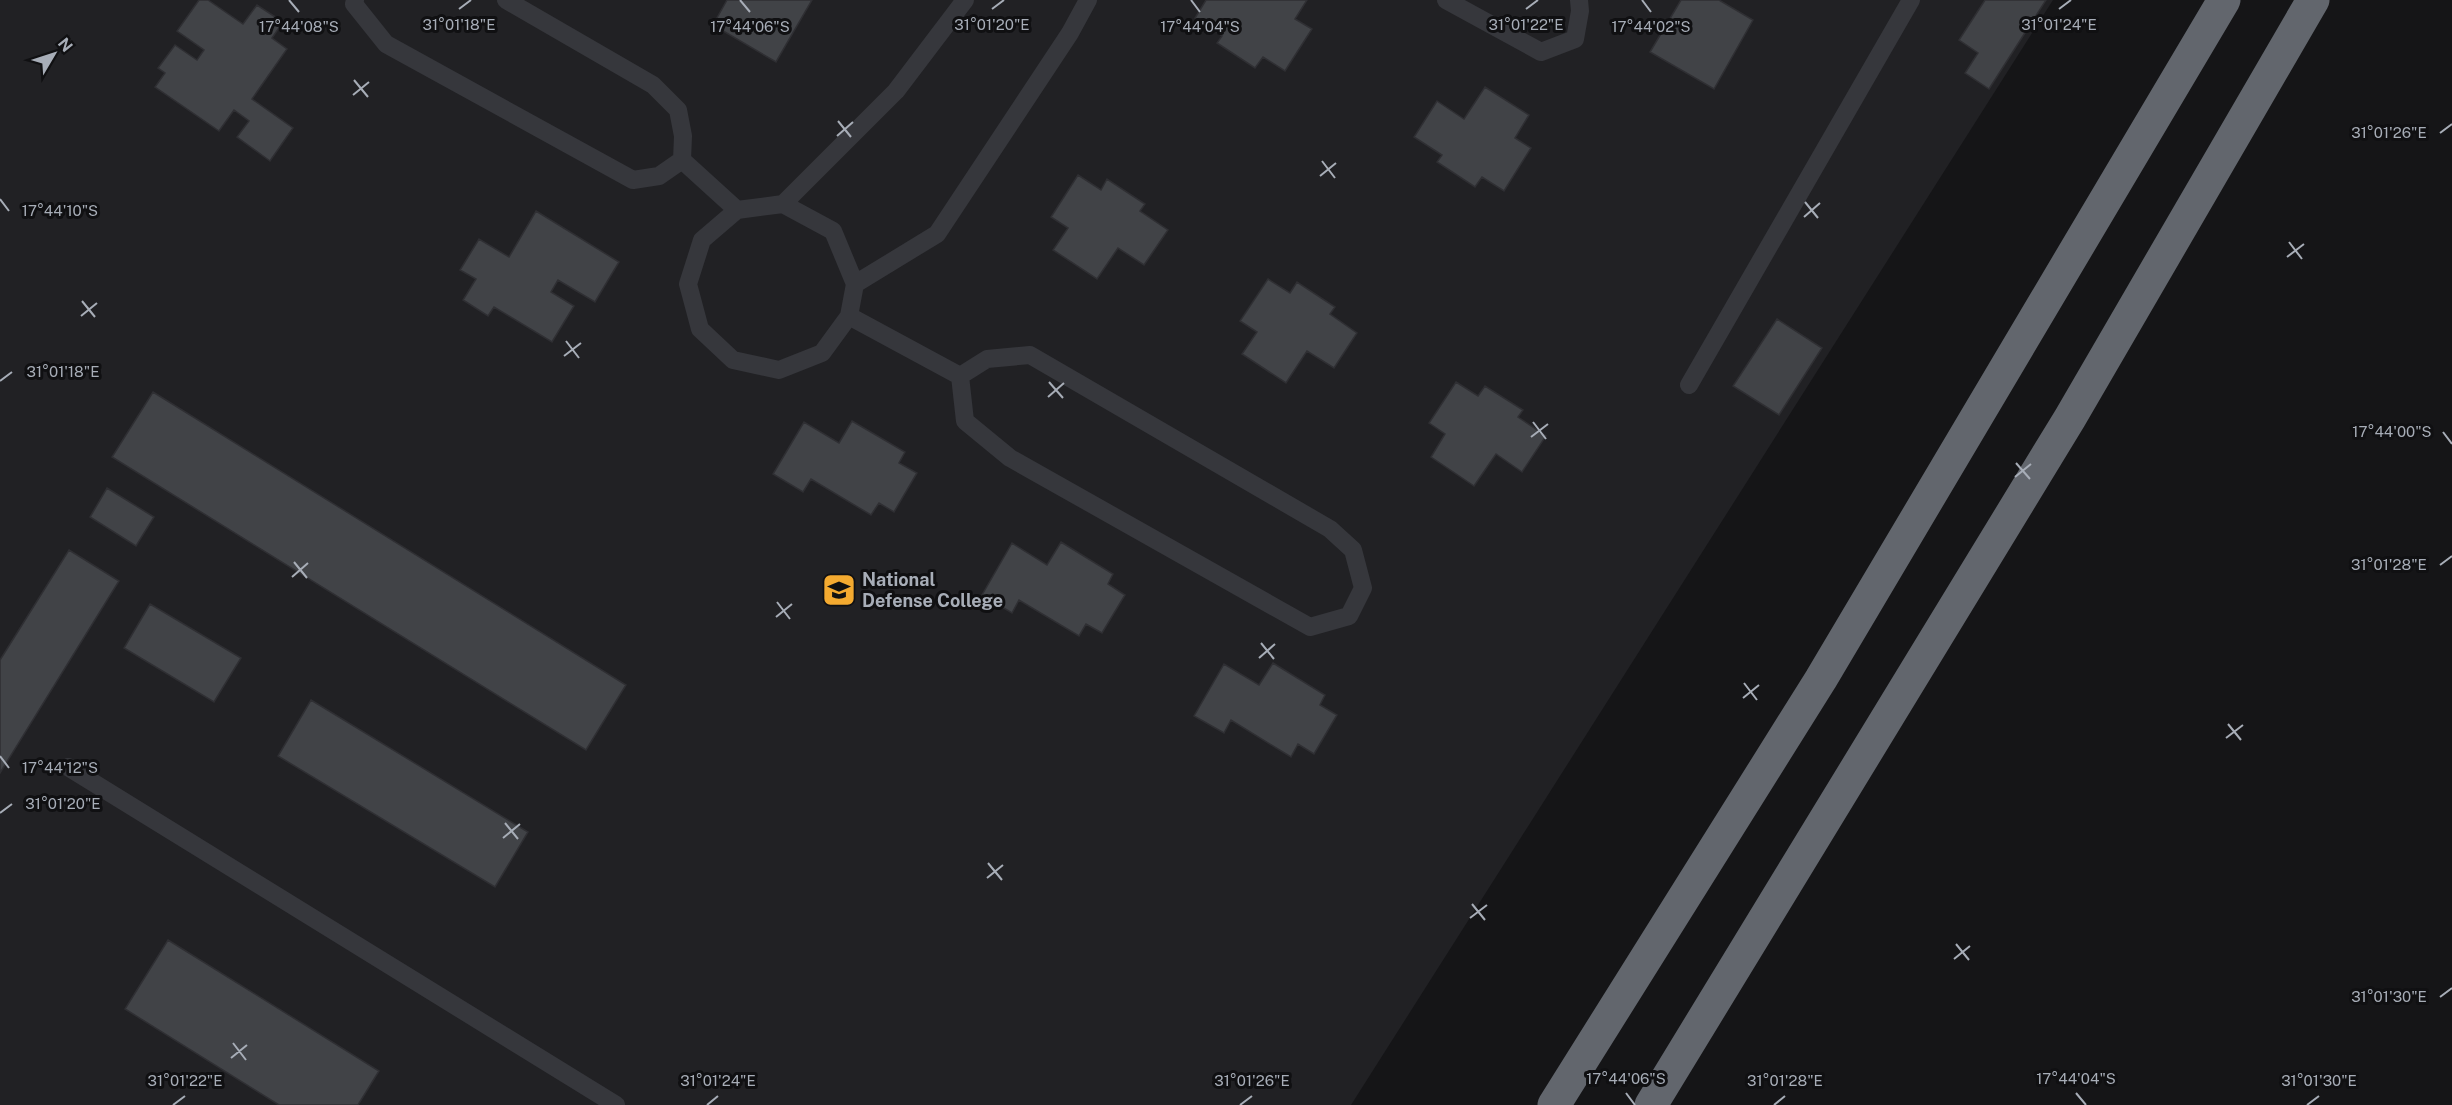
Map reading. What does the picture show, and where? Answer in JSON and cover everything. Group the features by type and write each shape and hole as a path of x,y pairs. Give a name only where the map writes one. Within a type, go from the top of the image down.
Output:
{"highway":[{"path":"1554,1105 1821,679 2224,0"},
{"path":"1651,1105 2070,418 2313,0"}],"lane":[{"path":"355,0 354,4 386,44 633,180 659,176 682,160"},
{"path":"506,0 653,85 678,110 683,136 682,160"},
{"path":"783,204 896,91 965,0"},
{"path":"855,284 937,234 1070,33 1088,0"},
{"path":"1446,0 1541,52 1575,39 1580,11 1579,0"},
{"path":"1689,385 1911,0"},
{"path":"682,160 737,210"},
{"path":"783,204 833,231 855,284 849,316 822,353 779,370 734,360 700,329 688,284 702,240 737,210 783,204"},
{"path":"849,316 960,376"},
{"path":"1030,356 1330,529 1353,550 1363,588 1349,616 1310,627 1010,459 965,421 960,376 987,359 1030,356"},
{"path":"68,767 616,1105"}],"shaded area":[{"name":"National Defense College","path":"0,0 2053,0 1351,1105 0,1105"}],"building":[{"path":"199,0 208,0 243,24 257,5 283,22 272,38 287,49 252,99 293,128 270,161 237,137 249,121 234,110 219,131 155,87 165,73 158,68 175,45 197,60 204,50 177,31"},
{"path":"727,0 812,0 776,62 713,25"},
{"path":"1206,0 1307,0 1295,19 1312,29 1285,71 1263,57 1255,68 1217,43 1222,36 1195,18"},
{"path":"1681,0 1719,0 1753,20 1714,89 1650,52"},
{"path":"1985,0 2046,0 1989,89 1965,73 1978,53 1959,40"},
{"path":"1485,87 1529,115 1515,138 1531,148 1504,191 1482,177 1475,187 1437,162 1442,155 1414,137 1437,101 1464,119"},
{"path":"1078,175 1101,190 1107,179 1145,204 1140,211 1168,230 1144,265 1118,248 1097,279 1053,250 1068,228 1051,217"},
{"path":"536,211 619,262 595,302 558,280 551,292 574,306 552,342 494,307 488,316 463,300 476,279 460,270 479,239 509,257"},
{"path":"1268,279 1290,293 1297,282 1335,307 1330,314 1357,333 1334,368 1307,351 1286,383 1242,354 1257,332 1240,321"},
{"path":"1777,319 1822,348 1779,415 1733,386"},
{"path":"1456,382 1478,396 1485,386 1523,410 1518,417 1546,436 1522,472 1496,454 1474,486 1431,457 1445,434 1429,423"},
{"path":"153,392 626,685 586,750 112,457"},
{"path":"852,421 905,452 899,463 917,473 894,512 879,503 871,515 811,479 803,492 773,474 804,422 839,443"},
{"path":"107,488 154,517 136,546 90,517"},
{"path":"1061,542 1113,574 1108,584 1125,595 1102,633 1086,624 1079,636 1019,600 1012,613 982,595 1012,543 1047,565"},
{"path":"69,550 119,581 0,773 0,660"},
{"path":"150,604 241,658 214,702 124,648"},
{"path":"1273,663 1325,695 1320,705 1337,715 1314,754 1298,744 1291,757 1231,720 1224,733 1194,716 1224,664 1259,685"},
{"path":"311,700 528,832 495,887 278,756"},
{"path":"168,940 379,1071 358,1105 279,1105 125,1009"}],"place":[{"name":"National Defense College","path":"839,590"}]}
